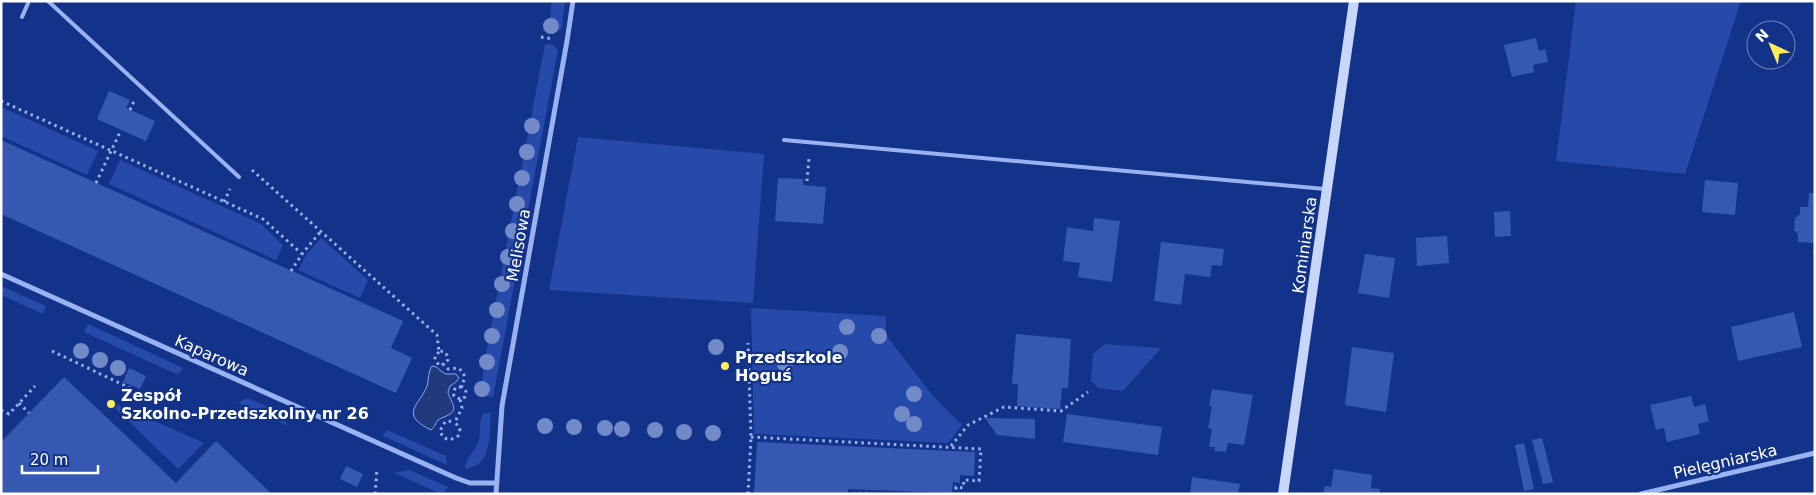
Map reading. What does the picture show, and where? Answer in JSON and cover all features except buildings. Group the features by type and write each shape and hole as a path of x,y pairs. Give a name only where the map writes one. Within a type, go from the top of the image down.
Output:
{"street":[{"name":"Melisowa","path":"496,494 502,406 568,41 573,1"},
{"name":"Kominiarska","path":"1283,494 1354,1"},
{"name":"Kaparowa","path":"1,274 456,478 470,482 497,483"},
{"name":"Pielęgniarska","path":"1641,494 1815,453"}],"lane":[{"path":"22,18 29,1"},
{"path":"48,1 239,177"},
{"path":"784,140 1327,189"}],"path":[{"path":"1,101 263,220 302,254"},
{"path":"96,183 121,130"},
{"path":"807,181 810,143"},
{"path":"224,202 239,177 249,167 437,335 439,352 435,360 439,364 444,364 448,369 458,368 463,372 465,378 462,387"},
{"path":"291,271 321,231"},
{"path":"748,344 751,437 748,494"},
{"path":"52,351 130,388 128,394 138,399"},
{"path":"439,352 443,351 448,356 448,360 444,364"},
{"path":"1,410 9,414 35,386"},
{"path":"456,386 465,389 465,397 460,399 454,396 456,386"},
{"path":"950,447 970,424 1004,407 1061,411 1088,392"},
{"path":"455,422 462,408 460,399"},
{"path":"19,403 29,413"},
{"path":"446,421 455,422 460,429 458,436 450,440 444,438 440,432 442,426 446,421"},
{"path":"751,437 981,449 979,481 964,480 963,488 956,487 956,494"},
{"path":"376,494 377,470"},
{"path":"852,494 872,494"}],"shaded area":[{"path":"552,1 565,1 562,28 556,32 548,31"},
{"path":"1576,1 1741,1 1685,174 1556,161"},
{"path":"545,44 553,45 558,50 493,397 485,396 481,392 484,364"},
{"path":"1,107 98,151 87,175 1,136"},
{"path":"578,137 764,154 753,303 549,290"},
{"path":"120,160 261,224 283,245 276,260 109,184"},
{"path":"321,238 368,280 360,298 298,270 306,255"},
{"path":"1,286 46,306 43,314 1,295"},
{"path":"751,308 886,316 886,335 933,396 962,425 948,443 754,434"},
{"path":"88,324 183,368 180,373 176,374 84,332"},
{"path":"1105,344 1161,348 1124,390 1121,391 1099,388 1091,381 1093,354"},
{"path":"432,366 445,374 456,374 459,378 450,386 448,392 454,407 453,412 438,420 431,430 415,419 413,414 416,404 427,386"},
{"path":"245,399 250,399 281,413 288,426 238,403"},
{"path":"114,403 204,443 178,469 113,406"},
{"path":"484,413 491,413 488,448 481,462 474,467 465,469 466,462 479,440 480,423"},
{"path":"387,430 446,456 447,465 383,436"},
{"path":"409,470 448,487 444,492 439,493 394,473"}],"place":[{"name":"Przedszkole Hoguś","path":"725,366"},
{"name":"Zespół Szkolno-Przedszkolny nr 26","path":"111,404"}]}
